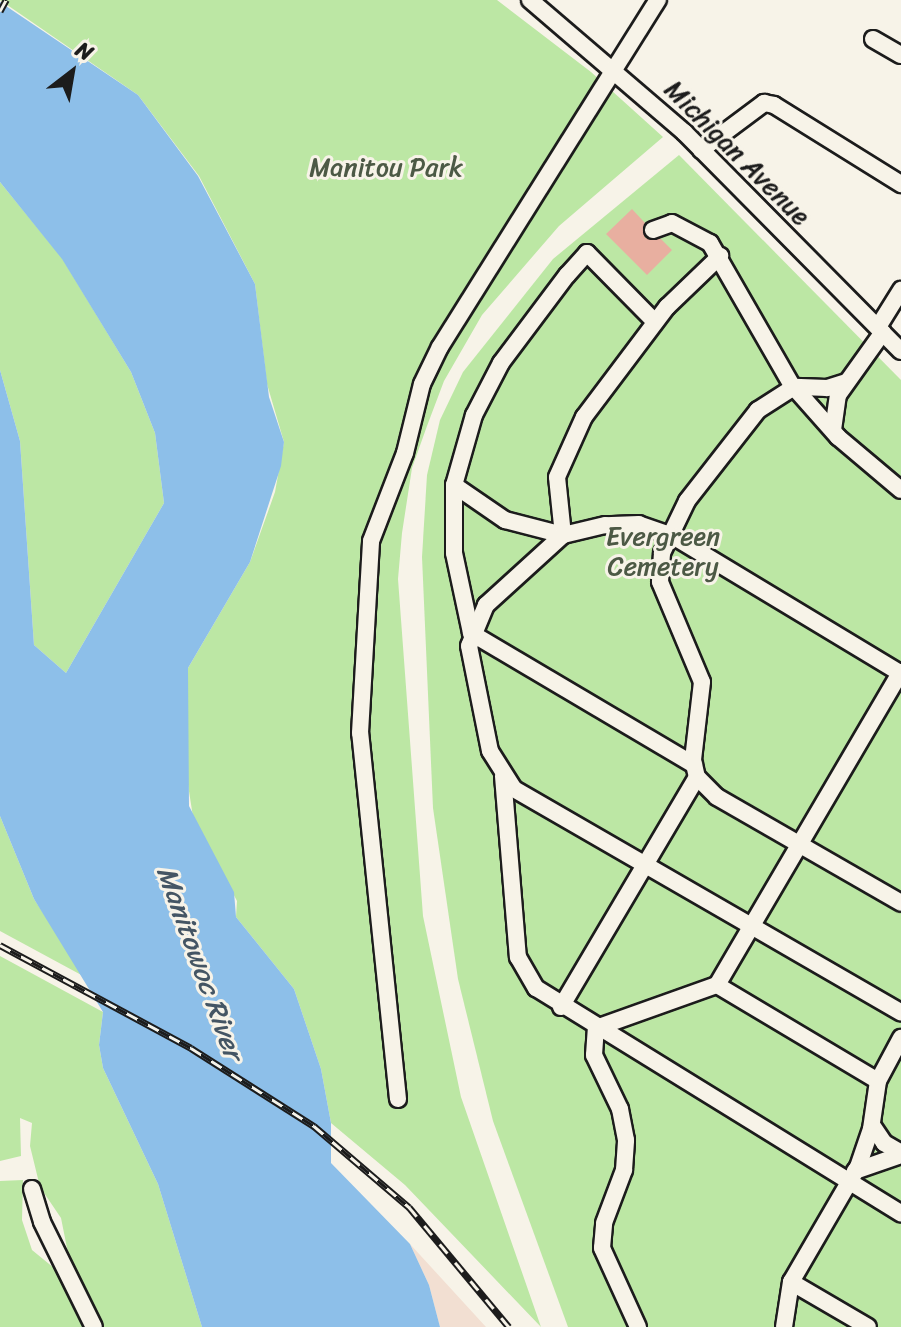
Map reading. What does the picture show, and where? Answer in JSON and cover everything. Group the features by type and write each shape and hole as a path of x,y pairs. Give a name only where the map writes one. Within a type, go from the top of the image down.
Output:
{"street":[{"name":"Michigan Avenue","path":"530,0 615,68 901,351"},
{"path":"398,1099 360,733 371,541 405,453 422,384 440,347 658,0"},
{"path":"873,39 901,55"},
{"path":"701,150 764,103 901,184"},
{"path":"653,230 664,223 683,226 702,236 720,256 794,387 833,430 901,490"},
{"path":"655,322 587,253 485,390 463,441 454,485 454,553 471,633 469,659 490,751 503,776 530,800 901,1012"},
{"path":"563,535 555,492 562,462 602,391 655,322 720,256"},
{"path":"833,430 834,405 881,330 901,290"},
{"path":"561,1007 645,864 695,771 702,682 663,596 660,567 669,534 694,492 758,410 794,387 827,388 846,382"},
{"path":"454,485 515,525 563,535 622,524 669,534 900,672 717,985 596,1028"},
{"path":"471,633 486,605 563,535"},
{"path":"471,633 695,771 717,797 901,903"},
{"path":"503,776 518,957 536,988 596,1028 852,1176 901,1213"},
{"path":"717,985 878,1081"},
{"path":"596,1028 594,1055 620,1109 626,1140 624,1170 604,1223 602,1248 638,1327"},
{"path":"784,1327 791,1282 852,1176 872,1125 878,1081 901,1038"},
{"path":"872,1125 884,1143 901,1154"},
{"path":"852,1176 901,1154"},
{"path":"32,1189 42,1222 94,1327"},
{"path":"791,1282 868,1327"}],"shaded area":[{"path":"410,1244 486,1327 440,1327 429,1285"}],"green space":[{"name":"Manitou Park","path":"0,0 497,0 591,72 663,137 559,226 482,315 444,381 427,426 412,468 402,533 398,579 423,916 461,1097 541,1327 405,1185 331,1123 321,1069 294,989 236,917 237,901 193,817 186,772 188,668 250,562 275,492 284,442 267,384 255,284 199,176 138,95"},
{"name":"Evergreen Cemetery","path":"679,155 901,380 901,1327 568,1327 493,1121 458,979 433,808 422,557 427,475 440,420 463,372 553,259"},
{"path":"0,182 62,258 131,372 155,433 164,503 66,673 34,645 20,441 0,370"},
{"path":"0,816 34,899 85,977 0,931"},
{"path":"0,956 103,1012 99,1045 103,1068 158,1184 202,1327 103,1327 70,1263 61,1218 40,1187 30,1146 32,1123 20,1118 21,1156 0,1161"},
{"path":"23,1180 22,1220 32,1250 54,1268 84,1327 0,1327 0,1181"}],"water":[{"name":"Manitowoc River","path":"0,2 138,95 198,176 255,284 269,397 284,442 281,466 250,562 188,668 189,806 234,892 236,917 294,989 321,1069 331,1123 331,1163 410,1244 429,1285 440,1327 202,1327 158,1184 103,1068 99,1045 103,1012 34,899 0,816 0,370 20,441 34,645 66,673 164,503 155,433 131,372 62,259 0,182"}],"building":[{"path":"632,209 645,223 645,238 661,239 672,250 647,275 606,234"}],"railway":[{"path":"0,11 6,0"},
{"path":"0,945 191,1048 314,1126 409,1207 509,1327"}]}
